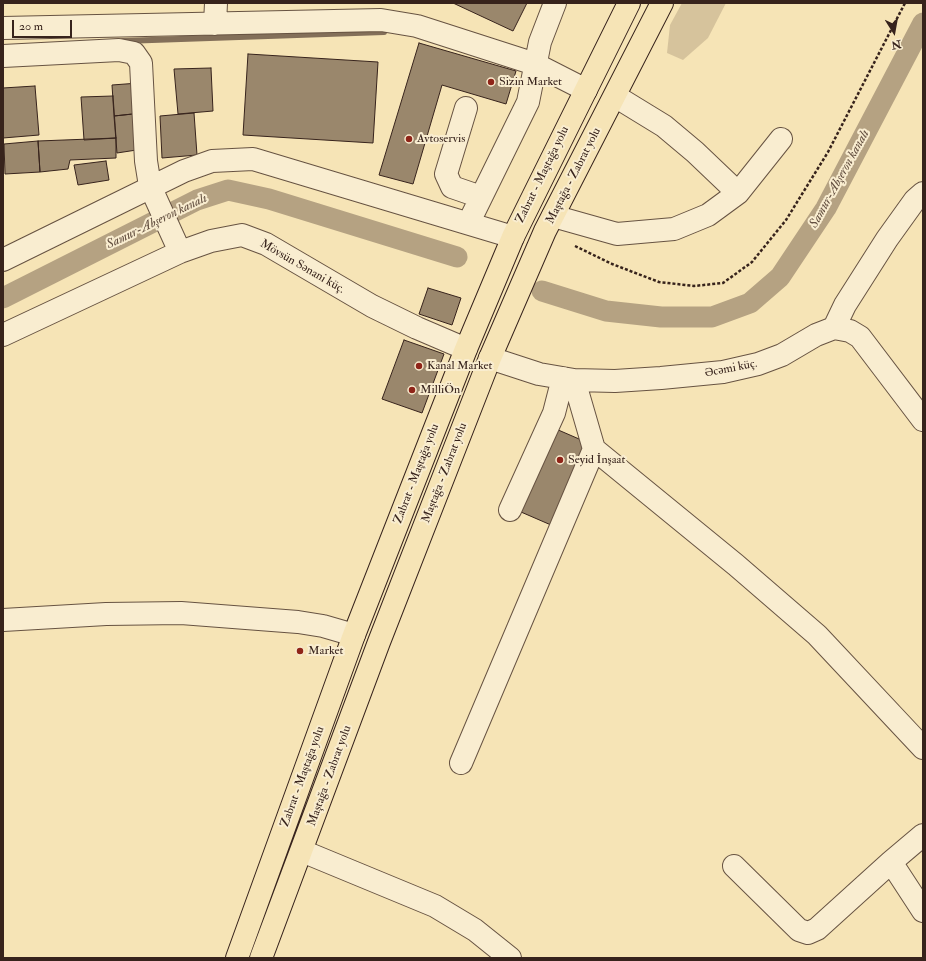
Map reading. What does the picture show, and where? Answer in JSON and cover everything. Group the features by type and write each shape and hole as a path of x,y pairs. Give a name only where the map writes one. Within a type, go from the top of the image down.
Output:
{"main road":[{"name":"Zabrat - Maştağa yolu","path":"237,958 354,635 466,349 512,237 629,3"},
{"name":"Maştağa - Zabrat yolu","path":"261,958 379,642 490,358 537,248 616,96 662,3"},
{"path":"466,349 490,358"}],"street":[{"path":"469,222 528,102 534,64 540,42 555,3"},
{"path":"3,28 215,13 381,20 417,26 534,64 586,90"},
{"path":"3,56 119,50 134,53 141,63 146,161 150,186 180,252"},
{"path":"616,96 664,126 695,152 738,193"},
{"path":"466,108 446,174 452,187 481,197"},
{"path":"553,216 618,234 674,228 708,215 738,193 781,139"},
{"path":"3,260 150,186 184,171 212,161 253,159 469,222 512,237"},
{"path":"923,194 910,207 868,267 845,305 834,328 850,331 860,337 923,420"},
{"name":"Mövsün Sənani küç.","path":"3,335 180,252 211,241 242,235 266,244 372,306 416,328 466,349"},
{"name":"Əcəmi küç.","path":"490,358 539,374 568,379 615,381 724,372 758,364 782,355 834,328"},
{"path":"568,379 594,449 736,565 817,635 923,748"},
{"path":"510,510 568,379"},
{"path":"461,764 594,449"},
{"path":"3,620 106,614 180,614 298,622 323,626 354,635"},
{"path":"734,866 799,930 808,933 817,930 891,862 923,835"},
{"path":"302,851 435,906 475,930 510,958"},
{"path":"891,862 923,911"}],"shaded area":[{"path":"682,3 726,3 708,38 683,60 667,53 670,25"}],"building":[{"path":"453,3 527,3 513,31"},
{"path":"419,43 516,71 506,104 442,85 413,184 379,175"},
{"path":"248,54 378,62 373,143 243,135"},
{"path":"211,68 213,111 178,114 174,69"},
{"path":"139,83 142,113 114,116 112,85"},
{"path":"35,86 39,135 3,138 3,88"},
{"path":"113,96 116,138 84,140 81,97"},
{"path":"142,113 143,149 117,153 114,116"},
{"path":"194,113 197,155 162,158 160,116"},
{"path":"116,138 116,158 70,160 68,169 40,172 38,141"},
{"path":"38,141 40,172 5,174 4,144"},
{"path":"106,161 109,180 78,185 74,165"},
{"path":"428,288 461,298 452,325 419,314"},
{"path":"404,340 444,354 422,413 382,399"},
{"path":"556,429 586,442 551,525 521,512"}],"waterway":[{"name":"Samur-Abşeron kanalı","path":"542,291 606,311 661,317 712,317 750,303 780,277 826,208 923,23"},
{"path":"123,41 384,32"},
{"name":"Samur-Abşeron kanalı","path":"3,298 197,200 228,190 269,199 457,257"}],"place":[{"name":"Sizin Market","path":"491,82"},
{"name":"Avtoservis","path":"409,139"},
{"name":"Kanal Market","path":"419,366"},
{"name":"MilliÖn","path":"412,390"},
{"name":"Seyid İnşaat","path":"560,460"},
{"name":"Market","path":"300,651"}]}
